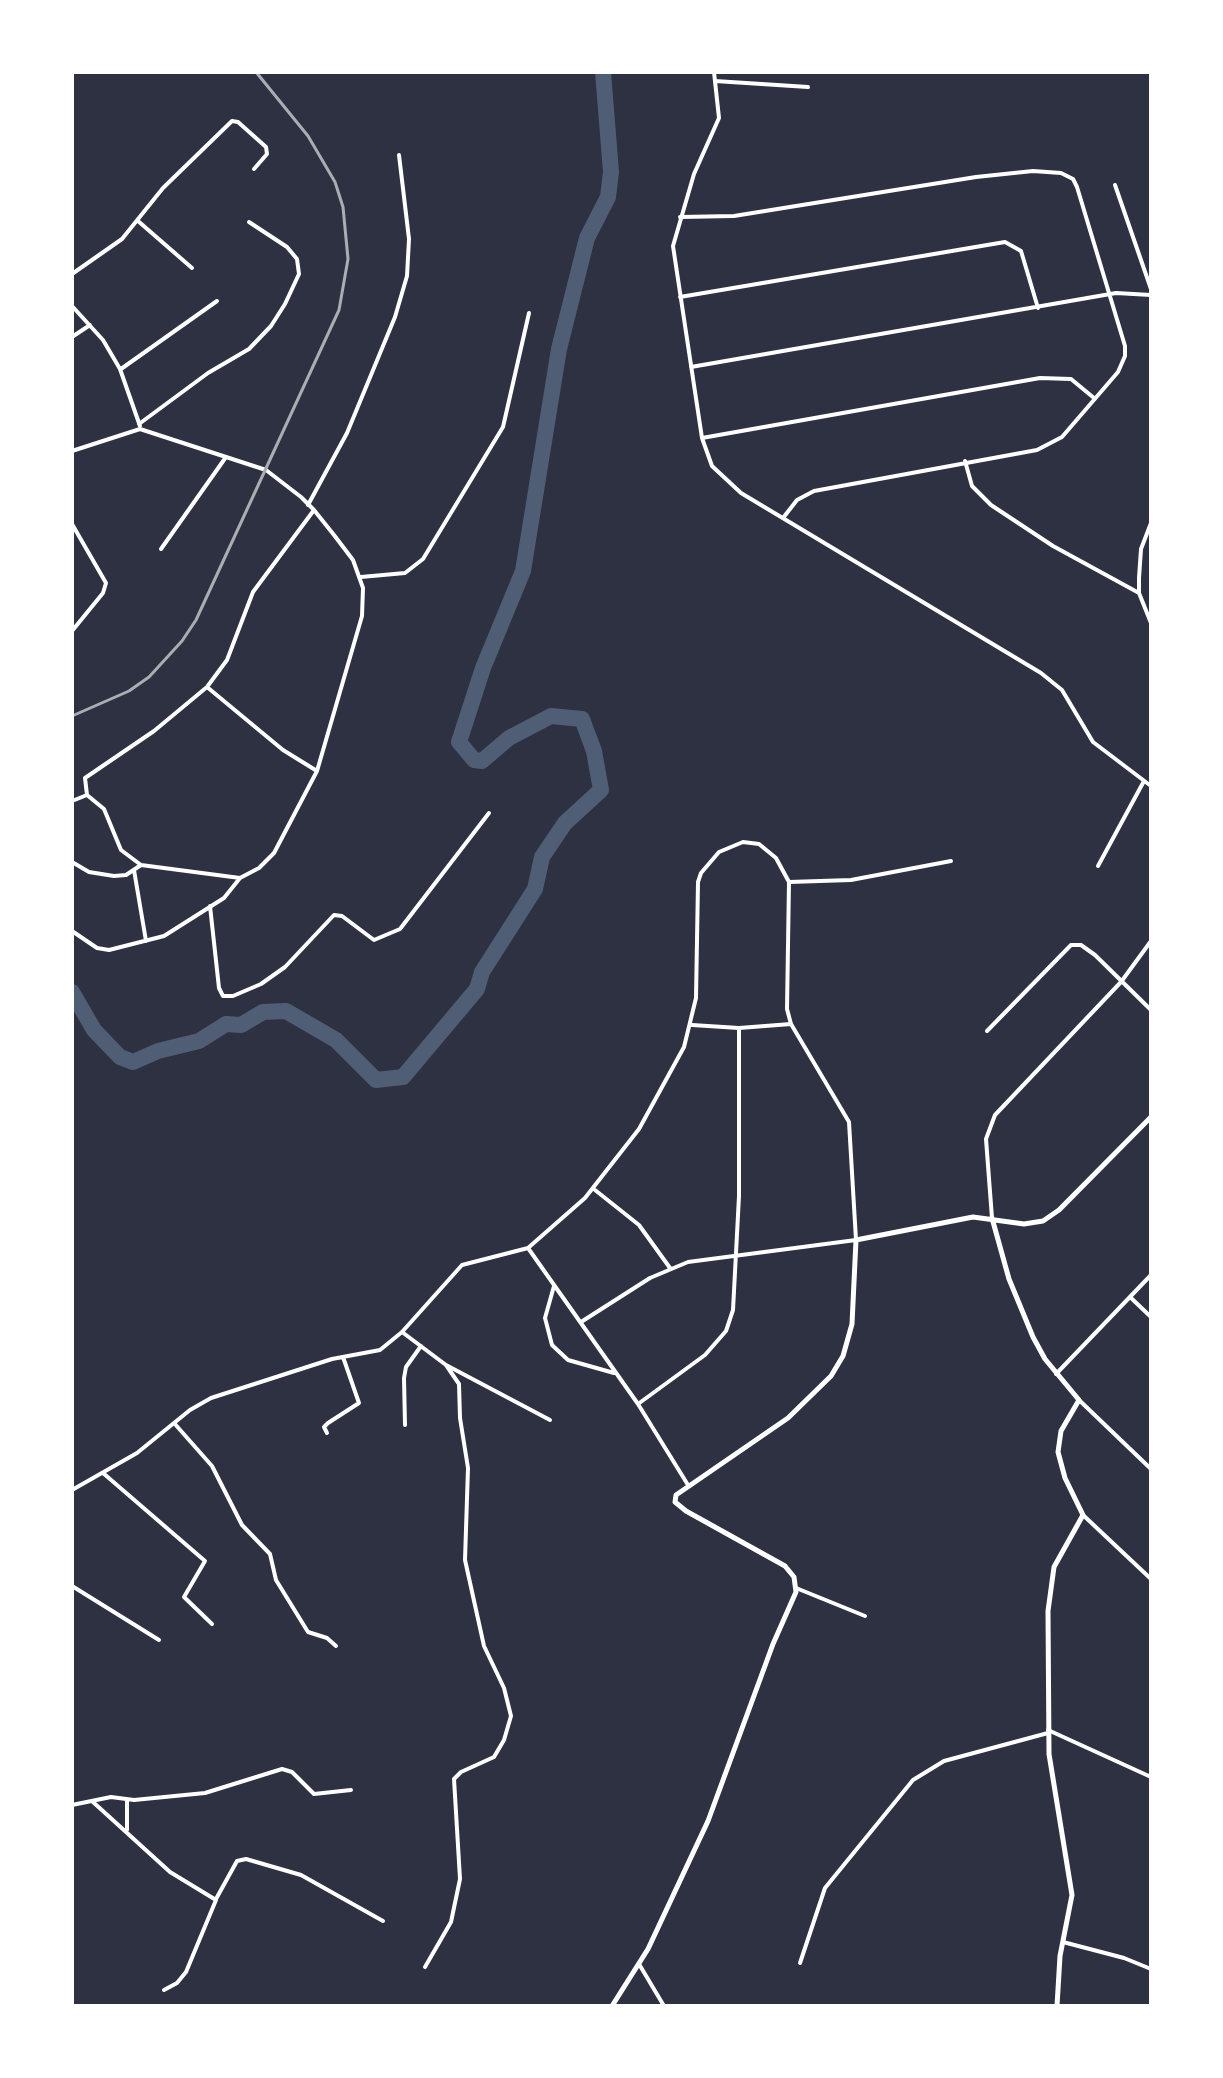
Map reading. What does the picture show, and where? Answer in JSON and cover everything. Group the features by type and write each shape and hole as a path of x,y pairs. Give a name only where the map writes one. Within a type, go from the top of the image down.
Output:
{"street":[{"path":"714,72 719,118 680,217 673,246 702,438 712,466 721,476 783,518 1041,673 1062,690 1093,742 1151,786"},
{"path":"715,81 808,87"},
{"path":"72,274 113,248 163,188 232,121 238,122 268,151 254,169"},
{"path":"308,505 347,433 395,317 407,276 409,239 399,155"},
{"path":"680,217 734,216 976,177 1033,171 1061,173 1073,179 1077,187 1125,346 1125,356 1118,372 1049,446 814,491 797,500 783,518"},
{"path":"691,367 1108,295 1151,292 1115,185"},
{"path":"138,221 192,268"},
{"path":"72,451 140,426 208,373 249,349 271,326 299,274 297,259 287,247 249,222"},
{"path":"680,297 1005,242 1021,251 1038,308"},
{"path":"120,369 217,301"},
{"path":"72,306 90,325 120,369 140,426"},
{"path":"361,577 405,573 423,559 503,427 529,313"},
{"path":"72,337 90,325"},
{"path":"702,438 1040,378 1071,379 1094,398"},
{"path":"72,931 102,949 146,941 180,928 229,894 240,878 259,868 280,844 317,771 362,616 361,577 353,560 314,510 266,470 140,426"},
{"path":"161,549 226,457"},
{"path":"965,461 972,486 991,505 1053,546 1139,593"},
{"path":"240,878 141,865 121,850 104,809 87,795 84,782 91,771 154,731 207,687 227,660 253,592 314,510"},
{"path":"1151,523 1141,549 1139,593 1151,623"},
{"path":"72,524 106,583 103,593 72,631"},
{"path":"207,687 283,750 317,771"},
{"path":"1098,866 1144,781"},
{"path":"72,801 87,795"},
{"path":"210,906 219,988 222,995 233,996 261,984 285,967 334,915 342,916 374,940 400,929 489,813"},
{"path":"72,1490 137,1453 211,1398 343,1357 380,1350 402,1332 462,1265 528,1248 594,1189 650,1111 692,1025 698,957 696,902 701,873 719,852 751,841 776,858 789,882 787,997 791,1024 849,1122 856,1240 852,1324 843,1356 831,1376 788,1418 675,1497 677,1505 776,1559 793,1574 796,1588 708,1821 639,1964 612,2006"},
{"path":"789,882 851,880 951,861"},
{"path":"72,862 98,875 120,876 141,865"},
{"path":"134,870 146,941"},
{"path":"1151,941 1121,982 1010,1096 990,1124 986,1154 992,1218 1020,1308 1040,1351 1079,1400 1151,1469"},
{"path":"987,1031 1071,945 1086,948 1151,1010"},
{"path":"692,1025 739,1028 791,1024"},
{"path":"638,1404 692,1366 726,1331 735,1299 739,1196 739,1028"},
{"path":"581,1322 670,1268 735,1253 856,1240 951,1220 992,1218 1024,1224 1050,1218 1151,1117"},
{"path":"594,1189 639,1225 670,1268"},
{"path":"528,1248 638,1404 688,1485"},
{"path":"1056,1374 1151,1275"},
{"path":"554,1286 545,1318 552,1345 568,1360 616,1373"},
{"path":"1129,1296 1151,1317"},
{"path":"402,1332 446,1365 550,1420"},
{"path":"405,1425 406,1367 421,1346"},
{"path":"327,1433 324,1427 328,1423 359,1403 343,1357"},
{"path":"425,1967 451,1922 460,1879 454,1779 494,1757 504,1740 511,1716 504,1688 484,1646 469,1581 465,1548 468,1460 460,1418 459,1384 446,1365"},
{"path":"1079,1400 1061,1431 1058,1452 1065,1478 1083,1515 1151,1579"},
{"path":"174,1423 212,1466 242,1525 270,1554 276,1580 308,1632 327,1638 336,1646"},
{"path":"103,1473 205,1561 184,1596 212,1624"},
{"path":"1057,2006 1071,1885 1053,1793 1048,1732 1050,1583 1059,1556 1083,1515"},
{"path":"72,1586 159,1640"},
{"path":"796,1588 865,1616"},
{"path":"800,1963 825,1888 905,1788 937,1763 1048,1732 1151,1777"},
{"path":"72,1805 114,1796 127,1801 210,1792 282,1769 292,1772 314,1794 351,1790"},
{"path":"91,1800 170,1872 216,1900"},
{"path":"127,1801 127,1830"},
{"path":"164,1990 177,1983 186,1972 216,1900 237,1861 246,1859 301,1875 383,1921"},
{"path":"1063,1942 1124,1958 1151,1969"},
{"path":"639,1964 664,2006"}],"waterway":[{"path":"72,992 94,1030 120,1057 133,1062 158,1051 199,1041 226,1024 241,1025 263,1012 286,1011 336,1040 376,1080 403,1077 477,989 482,972 535,889 542,857 565,823 601,790 594,751 582,719 551,716 509,738 482,761 474,760 459,742 483,668 523,571 559,349 587,238 608,197 611,172 603,72"}],"railway":[{"path":"72,716 129,691 149,677 182,641 196,620 339,310 348,259 343,207 335,182 308,136 256,72"}]}
